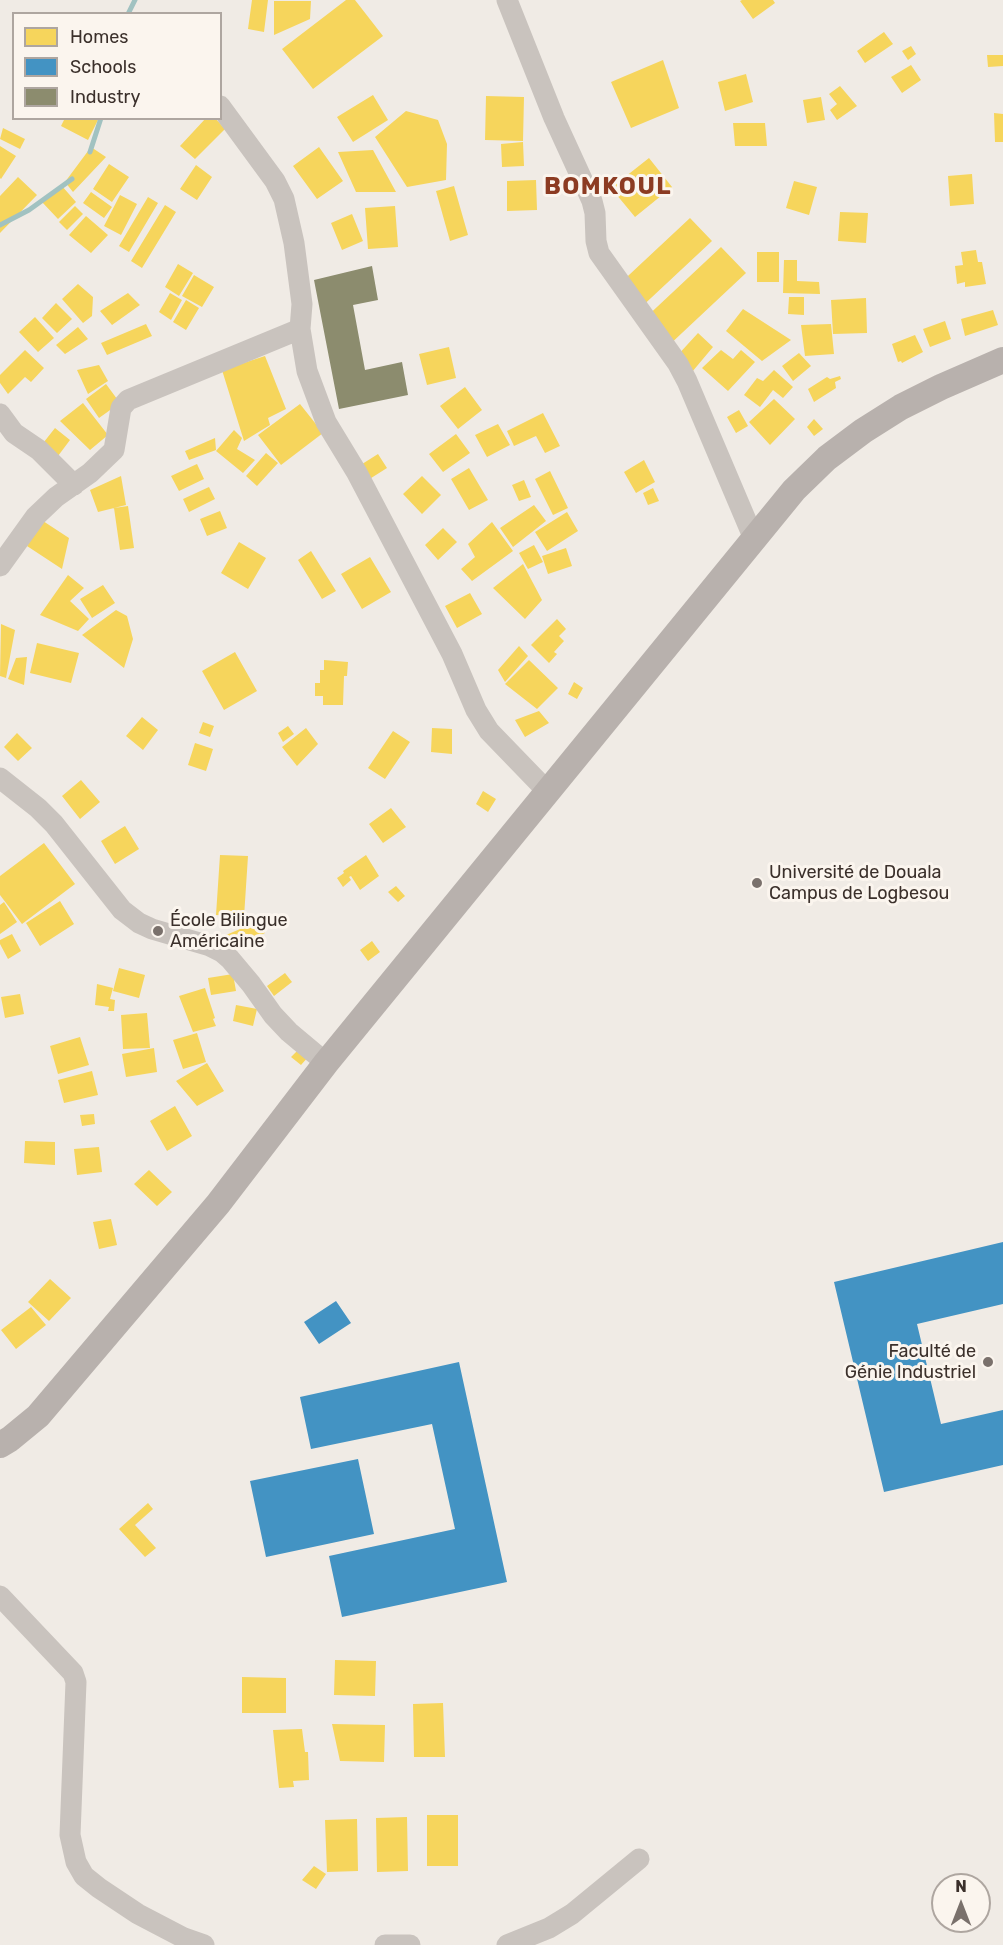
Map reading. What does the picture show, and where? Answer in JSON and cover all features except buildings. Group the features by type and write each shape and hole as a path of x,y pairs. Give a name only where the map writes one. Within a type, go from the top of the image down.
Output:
{"main road":[{"path":"0,1445 38,1416 218,1204 326,1063 794,490 827,458 900,407 1003,360"}],"street":[{"path":"507,0 554,118 592,201 599,253 678,364 754,539"},
{"path":"222,109 275,181 284,199 294,243 302,304 300,328 308,371 326,422 357,473 452,654 476,710 495,738 547,791"},
{"path":"0,566 36,516 56,497 90,473 114,450 121,408 128,400 300,328"},
{"path":"0,414 14,433 48,458 74,484"},
{"path":"0,778 38,808 54,824 122,910 152,929 210,946 230,958 281,1024 326,1063"},
{"path":"0,1596 73,1673 76,1682 70,1835 76,1862 84,1876 138,1914 184,1938 204,1945"},
{"path":"507,1945 549,1928 572,1914 639,1859"},
{"path":"385,1945 410,1945"}],"waterway":[{"path":"129,12 135,0"},
{"path":"90,152 100,120"},
{"path":"0,225 29,210 72,179"}],"place":[{"name":"Université de Douala Campus de Logbesou","path":"757,883"},
{"name":"École Bilingue Américaine","path":"158,931"},
{"name":"Faculté de Génie Industriel","path":"988,1362"}],"district":[{"name":"BOMKOUL","path":"608,187"}]}
